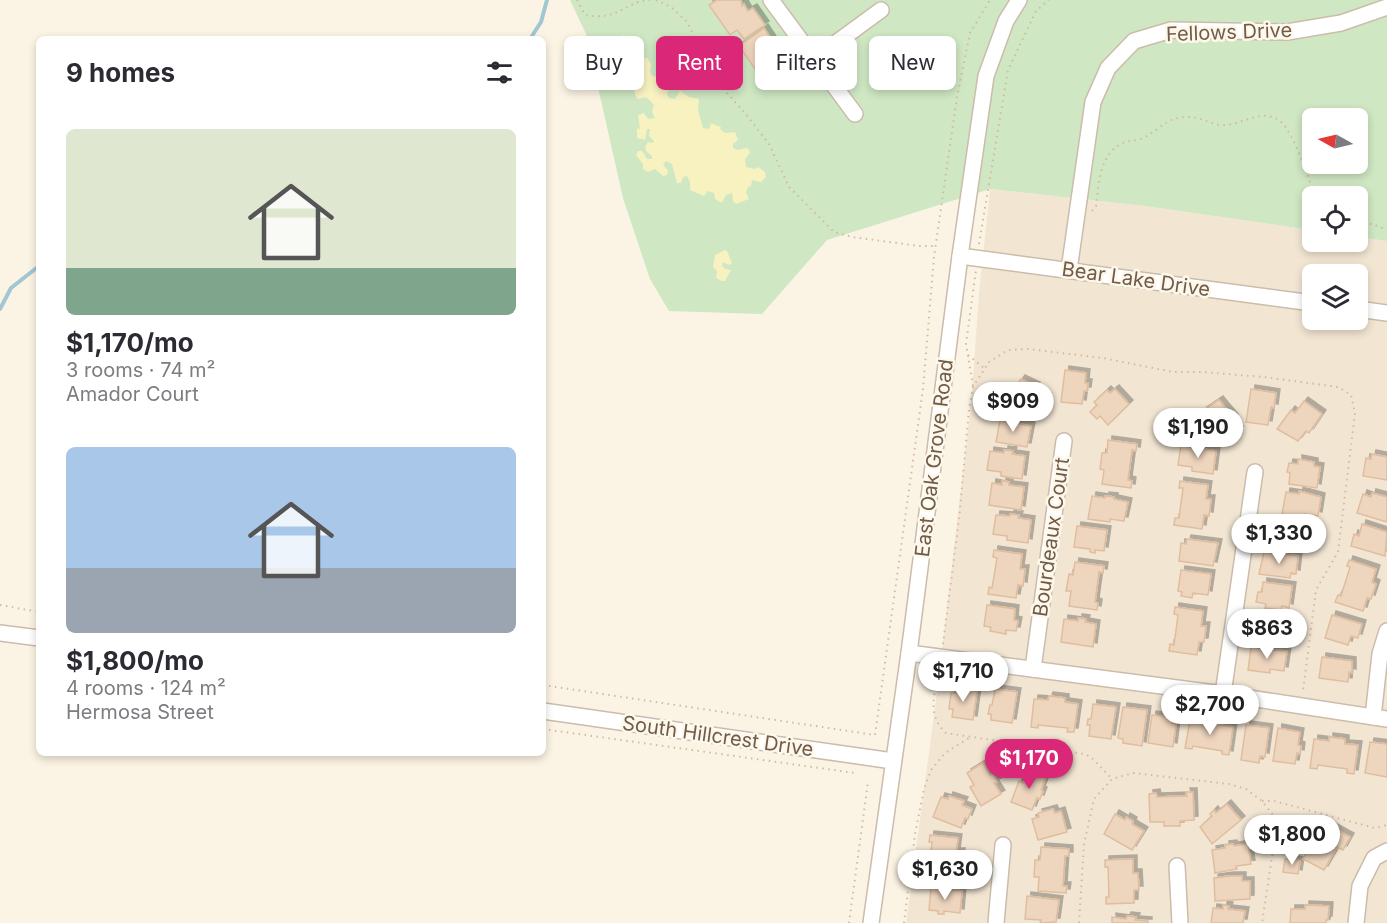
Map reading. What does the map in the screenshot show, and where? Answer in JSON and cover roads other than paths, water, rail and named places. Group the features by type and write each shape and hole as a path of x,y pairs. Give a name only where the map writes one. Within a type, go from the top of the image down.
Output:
{"street":[{"path":"771,0 798,36"},
{"name":"East Oak Grove Road","path":"871,923 986,76 1006,21 1019,0"},
{"name":"Fellows Drive","path":"1069,270 1093,102 1108,68 1134,41 1171,30 1287,32 1341,22 1387,7"},
{"path":"845,36 881,10"},
{"path":"837,90 855,114"},
{"name":"Bear Lake Drive","path":"960,256 1302,302"},
{"path":"1368,311 1387,314"},
{"name":"Bourdeaux Court","path":"1033,669 1064,441"},
{"path":"1223,694 1256,472"},
{"path":"909,653 1223,694 1380,718 1380,654 1387,631"},
{"path":"0,633 36,638"},
{"name":"South Hillcrest Drive","path":"546,711 893,761"},
{"path":"996,923 1003,845"},
{"path":"1356,923 1360,886 1381,854"},
{"path":"1178,866 1180,923"}],"waterway":[{"path":"532,36 541,22 547,0"},
{"path":"0,309 11,288 36,268"}]}
